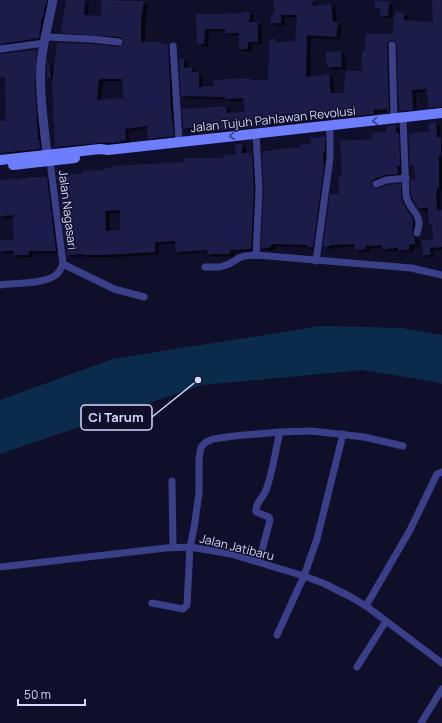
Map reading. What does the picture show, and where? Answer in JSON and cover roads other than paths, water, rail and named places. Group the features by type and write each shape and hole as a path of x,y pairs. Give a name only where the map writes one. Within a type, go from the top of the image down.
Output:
{"main road":[{"name":"Jalan Tujuh Pahlawan Revolusi","path":"0,160 100,154 108,150 442,113"},
{"name":"Jalan Tujuh Pahlawan Revolusi","path":"0,165 49,157"}],"street":[{"path":"49,157 43,123 41,66 53,0"},
{"path":"0,49 45,40 92,39 119,42"},
{"path":"392,45 398,118 408,202 420,222 417,233"},
{"path":"173,46 179,142"},
{"path":"316,261 330,158 330,126"},
{"path":"256,134 259,190 256,256"},
{"name":"Jalan Nagasari","path":"0,285 48,278 58,274 63,264 49,157"},
{"path":"376,184 386,180 406,178"},
{"path":"205,267 220,267 244,256 256,256 411,268 442,275"},
{"path":"63,264 114,289 144,297"},
{"path":"152,603 183,609 186,608 188,602 190,547 199,493 199,459 201,448 206,442 213,439 280,432 312,431 364,437 403,446"},
{"path":"258,562 270,520 269,517 256,512 256,509 257,504 266,491 280,432"},
{"path":"277,636 304,576 317,539 343,434"},
{"path":"366,606 410,530 437,474 442,472"},
{"path":"172,481 173,547"},
{"name":"Jalan Jatibaru","path":"0,567 173,547 190,547 231,554 304,576 349,596 366,606 442,663"},
{"path":"357,667 386,621"},
{"path":"421,723 442,689"}],"water":[{"path":"321,326 402,328 442,335 442,384 363,370 202,385 0,454 0,400 113,359"}],"place":[{"name":"Ci Tarum","path":"198,380"}]}
